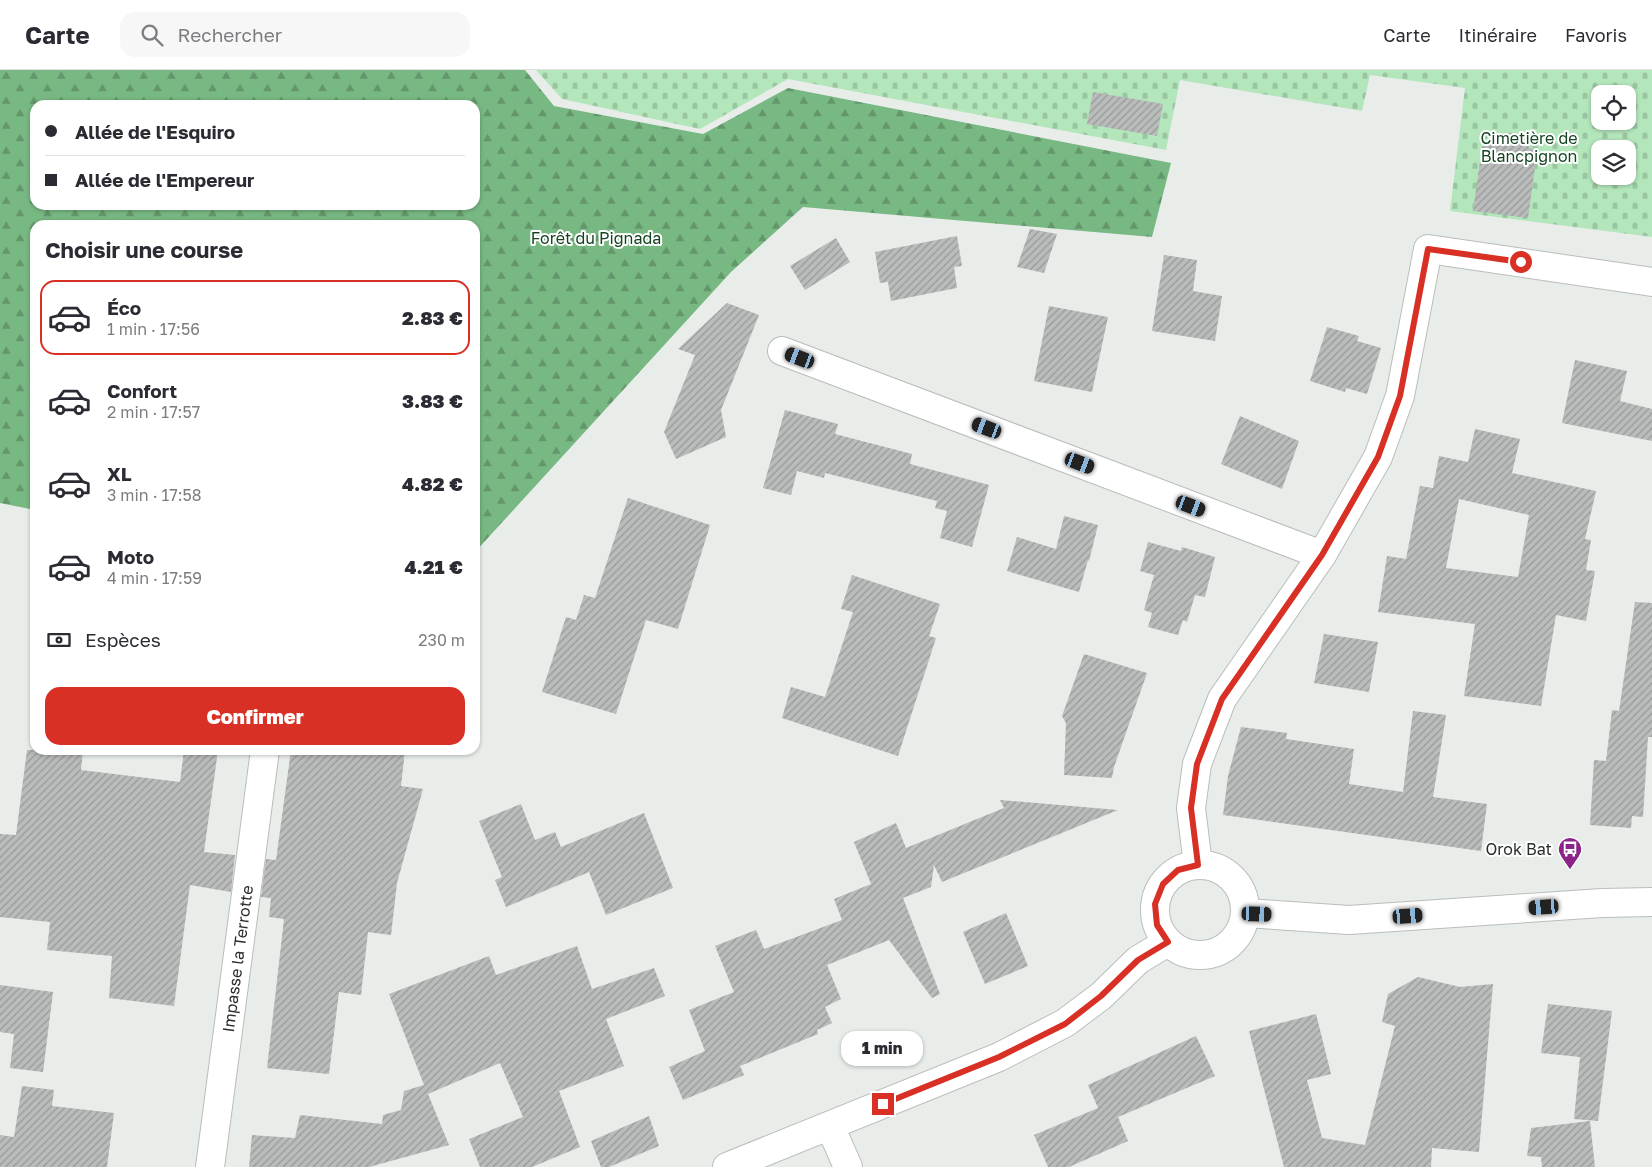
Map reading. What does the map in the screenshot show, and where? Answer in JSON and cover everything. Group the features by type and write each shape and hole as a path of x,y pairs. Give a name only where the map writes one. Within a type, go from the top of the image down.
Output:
{"street":[{"path":"1198,865 1191,808 1197,764 1219,706 1322,555 1378,457 1400,396 1428,249 1652,282"},
{"path":"782,351 1322,555"},
{"name":"Impasse la Terrotte","path":"210,1167 264,755"},
{"path":"1198,865 1217,868 1233,878 1242,894 1246,913 1240,933 1226,948 1206,956 1186,953 1168,942 1157,925 1155,904 1163,884 1178,870 1198,865"},
{"path":"1246,913 1349,920 1602,903 1652,902"},
{"path":"727,1167 999,1057 1065,1024 1101,996 1138,960 1168,942"},
{"path":"830,1126 848,1167"}],"green space":[{"name":"Forêt du Pignada","path":"0,70 525,70 554,106 703,134 788,88 1171,163 1152,237 803,207 731,272 480,547 480,220 30,220 30,509 0,503"},
{"name":"Cimetière de Blancpignon","path":"536,70 1652,70 1652,237 1450,211 1465,88 1370,75 1362,111 1180,80 1166,150 788,79 700,129 562,99"}],"building":[{"path":"1093,92 1163,104 1157,136 1087,124"},
{"path":"1510,132 1537,153 1528,218 1473,211 1482,147"},
{"path":"1030,229 1057,234 1044,273 1017,267"},
{"path":"957,236 962,266 954,267 957,288 891,301 888,282 880,283 875,252"},
{"path":"836,238 850,262 805,290 790,266"},
{"path":"1164,255 1197,260 1193,291 1222,296 1215,341 1152,331"},
{"path":"727,303 759,315 721,410 726,437 676,459 664,432 695,355 678,349"},
{"path":"1049,306 1108,317 1092,392 1034,381"},
{"path":"1327,327 1359,336 1357,341 1381,348 1367,394 1346,388 1345,392 1310,381"},
{"path":"1575,360 1627,371 1620,401 1652,409 1652,441 1562,423"},
{"path":"785,410 838,424 835,434 912,454 910,464 989,485 972,547 940,538 947,511 935,508 937,501 825,473 824,478 797,471 791,495 763,488"},
{"path":"1240,416 1299,441 1282,489 1221,464"},
{"path":"1475,429 1520,439 1512,473 1596,491 1585,539 1591,540 1586,570 1595,571 1586,621 1556,615 1541,706 1464,696 1475,624 1378,612 1387,556 1406,559 1420,486 1433,488 1439,456 1468,462","holes":["1459,499 1529,515 1518,577 1446,568"]},
{"path":"628,498 710,525 678,629 646,620 616,714 542,692 566,617 576,620 584,595 595,598"},
{"path":"1064,516 1098,525 1079,592 1007,571 1017,537 1056,549"},
{"path":"1148,542 1181,551 1182,547 1215,557 1205,597 1195,595 1187,622 1183,620 1178,635 1148,627 1152,613 1144,610 1154,575 1140,571"},
{"path":"852,575 940,604 929,636 936,638 898,756 782,718 791,687 825,697 853,612 841,609"},
{"path":"1635,602 1652,603 1652,737 1648,737 1643,817 1632,816 1631,828 1590,825 1594,760 1606,761 1612,710 1619,711"},
{"path":"1324,634 1378,642 1369,692 1314,683"},
{"path":"1084,654 1147,673 1114,767 1112,778 1064,775 1066,723 1062,716"},
{"path":"1413,711 1446,715 1433,797 1487,804 1481,851 1223,815 1228,776 1241,727 1287,733 1286,739 1354,749 1349,784 1403,792"},
{"path":"27,750 30,750 30,755 82,755 81,770 180,782 183,755 217,755 204,852 235,855 231,892 190,885 174,1006 109,998 112,956 47,950 50,922 0,917 0,834 16,835"},
{"path":"290,755 404,755 401,786 423,789 397,883 391,935 368,932 361,995 339,992 329,1074 267,1068 284,919 269,917 271,898 261,897 266,859 276,860"},
{"path":"1000,800 1118,810 942,882 934,865 931,887 903,898 940,994 932,998 889,940 827,965 841,999 825,1007 832,1023 817,1030 818,1034 740,1066 744,1075 683,1100 669,1067 705,1051 689,1010 734,992 715,946 756,930 764,949 842,920 834,899 871,884 854,842 896,823 906,848 1004,808"},
{"path":"521,804 535,840 555,832 561,847 644,813 673,888 606,915 589,872 506,907 495,880 502,877 479,821"},
{"path":"1006,913 1028,966 985,984 963,932"},
{"path":"577,946 592,989 654,968 665,996 606,1019 624,1066 559,1091 580,1147 532,1167 480,1167 469,1139 523,1117 500,1063 428,1094 449,1145 369,1167 249,1167 252,1135 295,1138 300,1115 382,1124 383,1115 401,1110 404,1091 424,1085 389,994 489,956 496,975"},
{"path":"1418,977 1460,987 1493,984 1479,1152 1432,1148 1431,1167 1284,1167 1249,1031 1316,1014 1331,1074 1307,1080 1322,1138 1365,1145 1395,1026 1382,1022 1388,994"},
{"path":"0,985 53,992 43,1072 10,1068 14,1034 0,1032"},
{"path":"1548,1004 1612,1011 1598,1121 1574,1119 1580,1057 1541,1053"},
{"path":"1196,1036 1215,1076 1118,1117 1128,1141 1069,1167 1048,1167 1034,1135 1098,1108 1088,1085"},
{"path":"22,1086 54,1090 52,1106 114,1113 107,1167 0,1167 0,1135 14,1137"},
{"path":"649,1116 659,1146 609,1167 601,1167 591,1141"},
{"path":"1590,1121 1595,1167 1542,1167 1541,1157 1527,1156 1531,1128"}],"place":[{"name":"Orok Bat","path":"1570,870"}],"route":[{"path":"883,1104 999,1057 1065,1024 1101,996 1138,960 1168,942 1157,925 1155,904 1163,884 1178,870 1198,865 1191,808 1197,764 1222,699 1322,555 1378,457 1400,396 1428,249 1521,262"}]}
